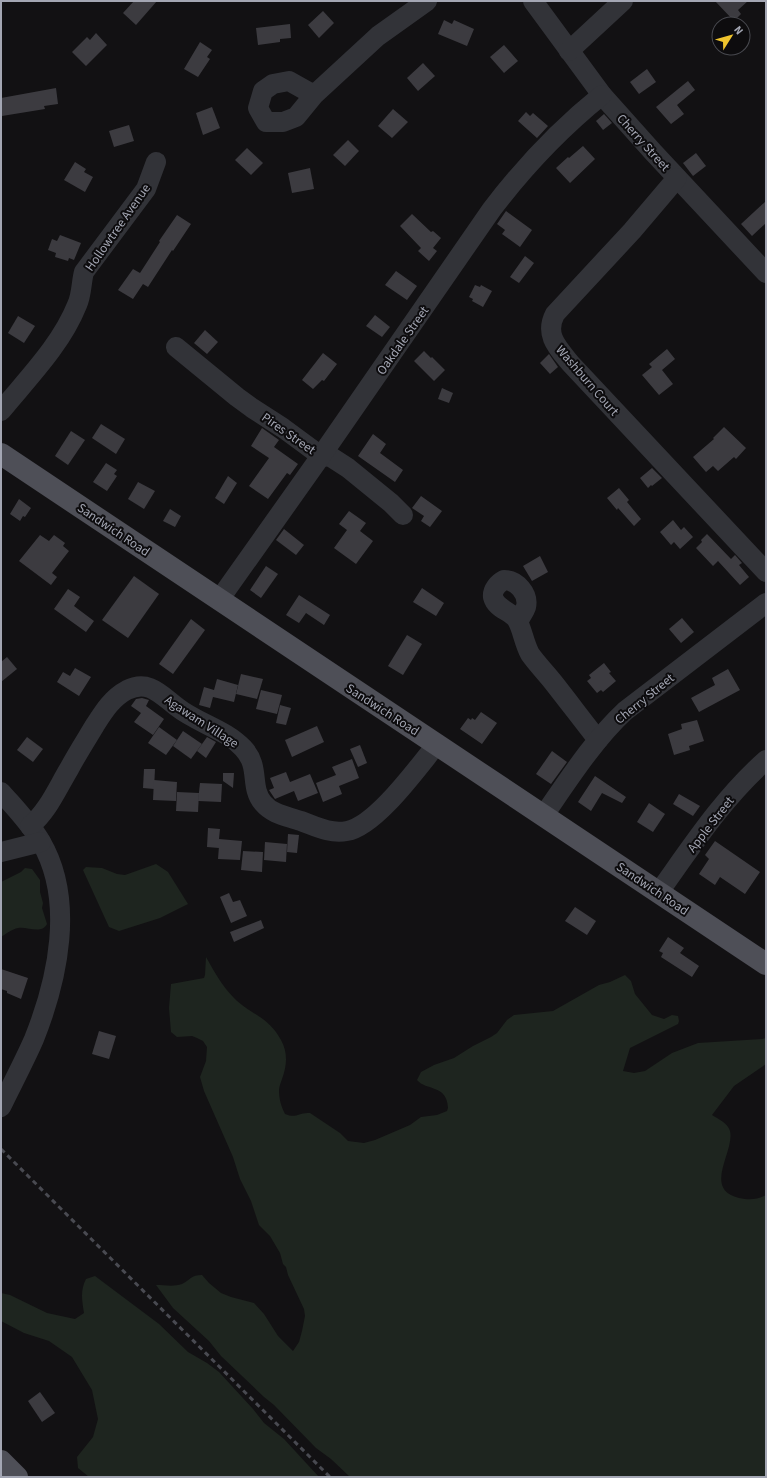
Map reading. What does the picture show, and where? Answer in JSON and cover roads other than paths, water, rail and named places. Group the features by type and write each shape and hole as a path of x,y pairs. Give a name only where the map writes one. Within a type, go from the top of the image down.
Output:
{"main road":[{"name":"Sandwich Road","path":"1,454 766,964"},
{"path":"1,1461 17,1477"}],"street":[{"path":"314,95 378,36 427,1"},
{"name":"Cherry Street","path":"533,1 602,95 766,273"},
{"path":"569,51 623,1"},
{"name":"Oakdale Street","path":"219,600 501,197 521,173 564,129 602,95"},
{"name":"Hollowtree Avenue","path":"1,411 50,351 67,326 80,297 84,272 146,189 156,162"},
{"name":"Washburn Court","path":"677,178 632,231 555,314 552,320 551,331 557,345 581,376 766,572"},
{"name":"Pires Street","path":"176,347 237,397 321,456 331,457 348,468 391,503 403,515"},
{"name":"Cherry Street","path":"544,815 598,740 625,711 766,603"},
{"path":"518,622 523,639 531,655 598,740"},
{"name":"Agawam Village","path":"30,826 42,814 49,804 107,706 117,696 137,686 146,686 156,691 181,711 228,736 242,747 253,763 256,792 268,809 278,814 330,832 347,831 355,829 366,823 402,787 437,744"},
{"name":"Apple Street","path":"659,892 709,823 738,788 766,760"},
{"path":"1,792 30,826 41,842 52,868 59,897 61,917 58,952 51,982 36,1031 1,1107"},
{"path":"1,852 41,842"}],"railway":[{"path":"1,1149 330,1477"}]}
